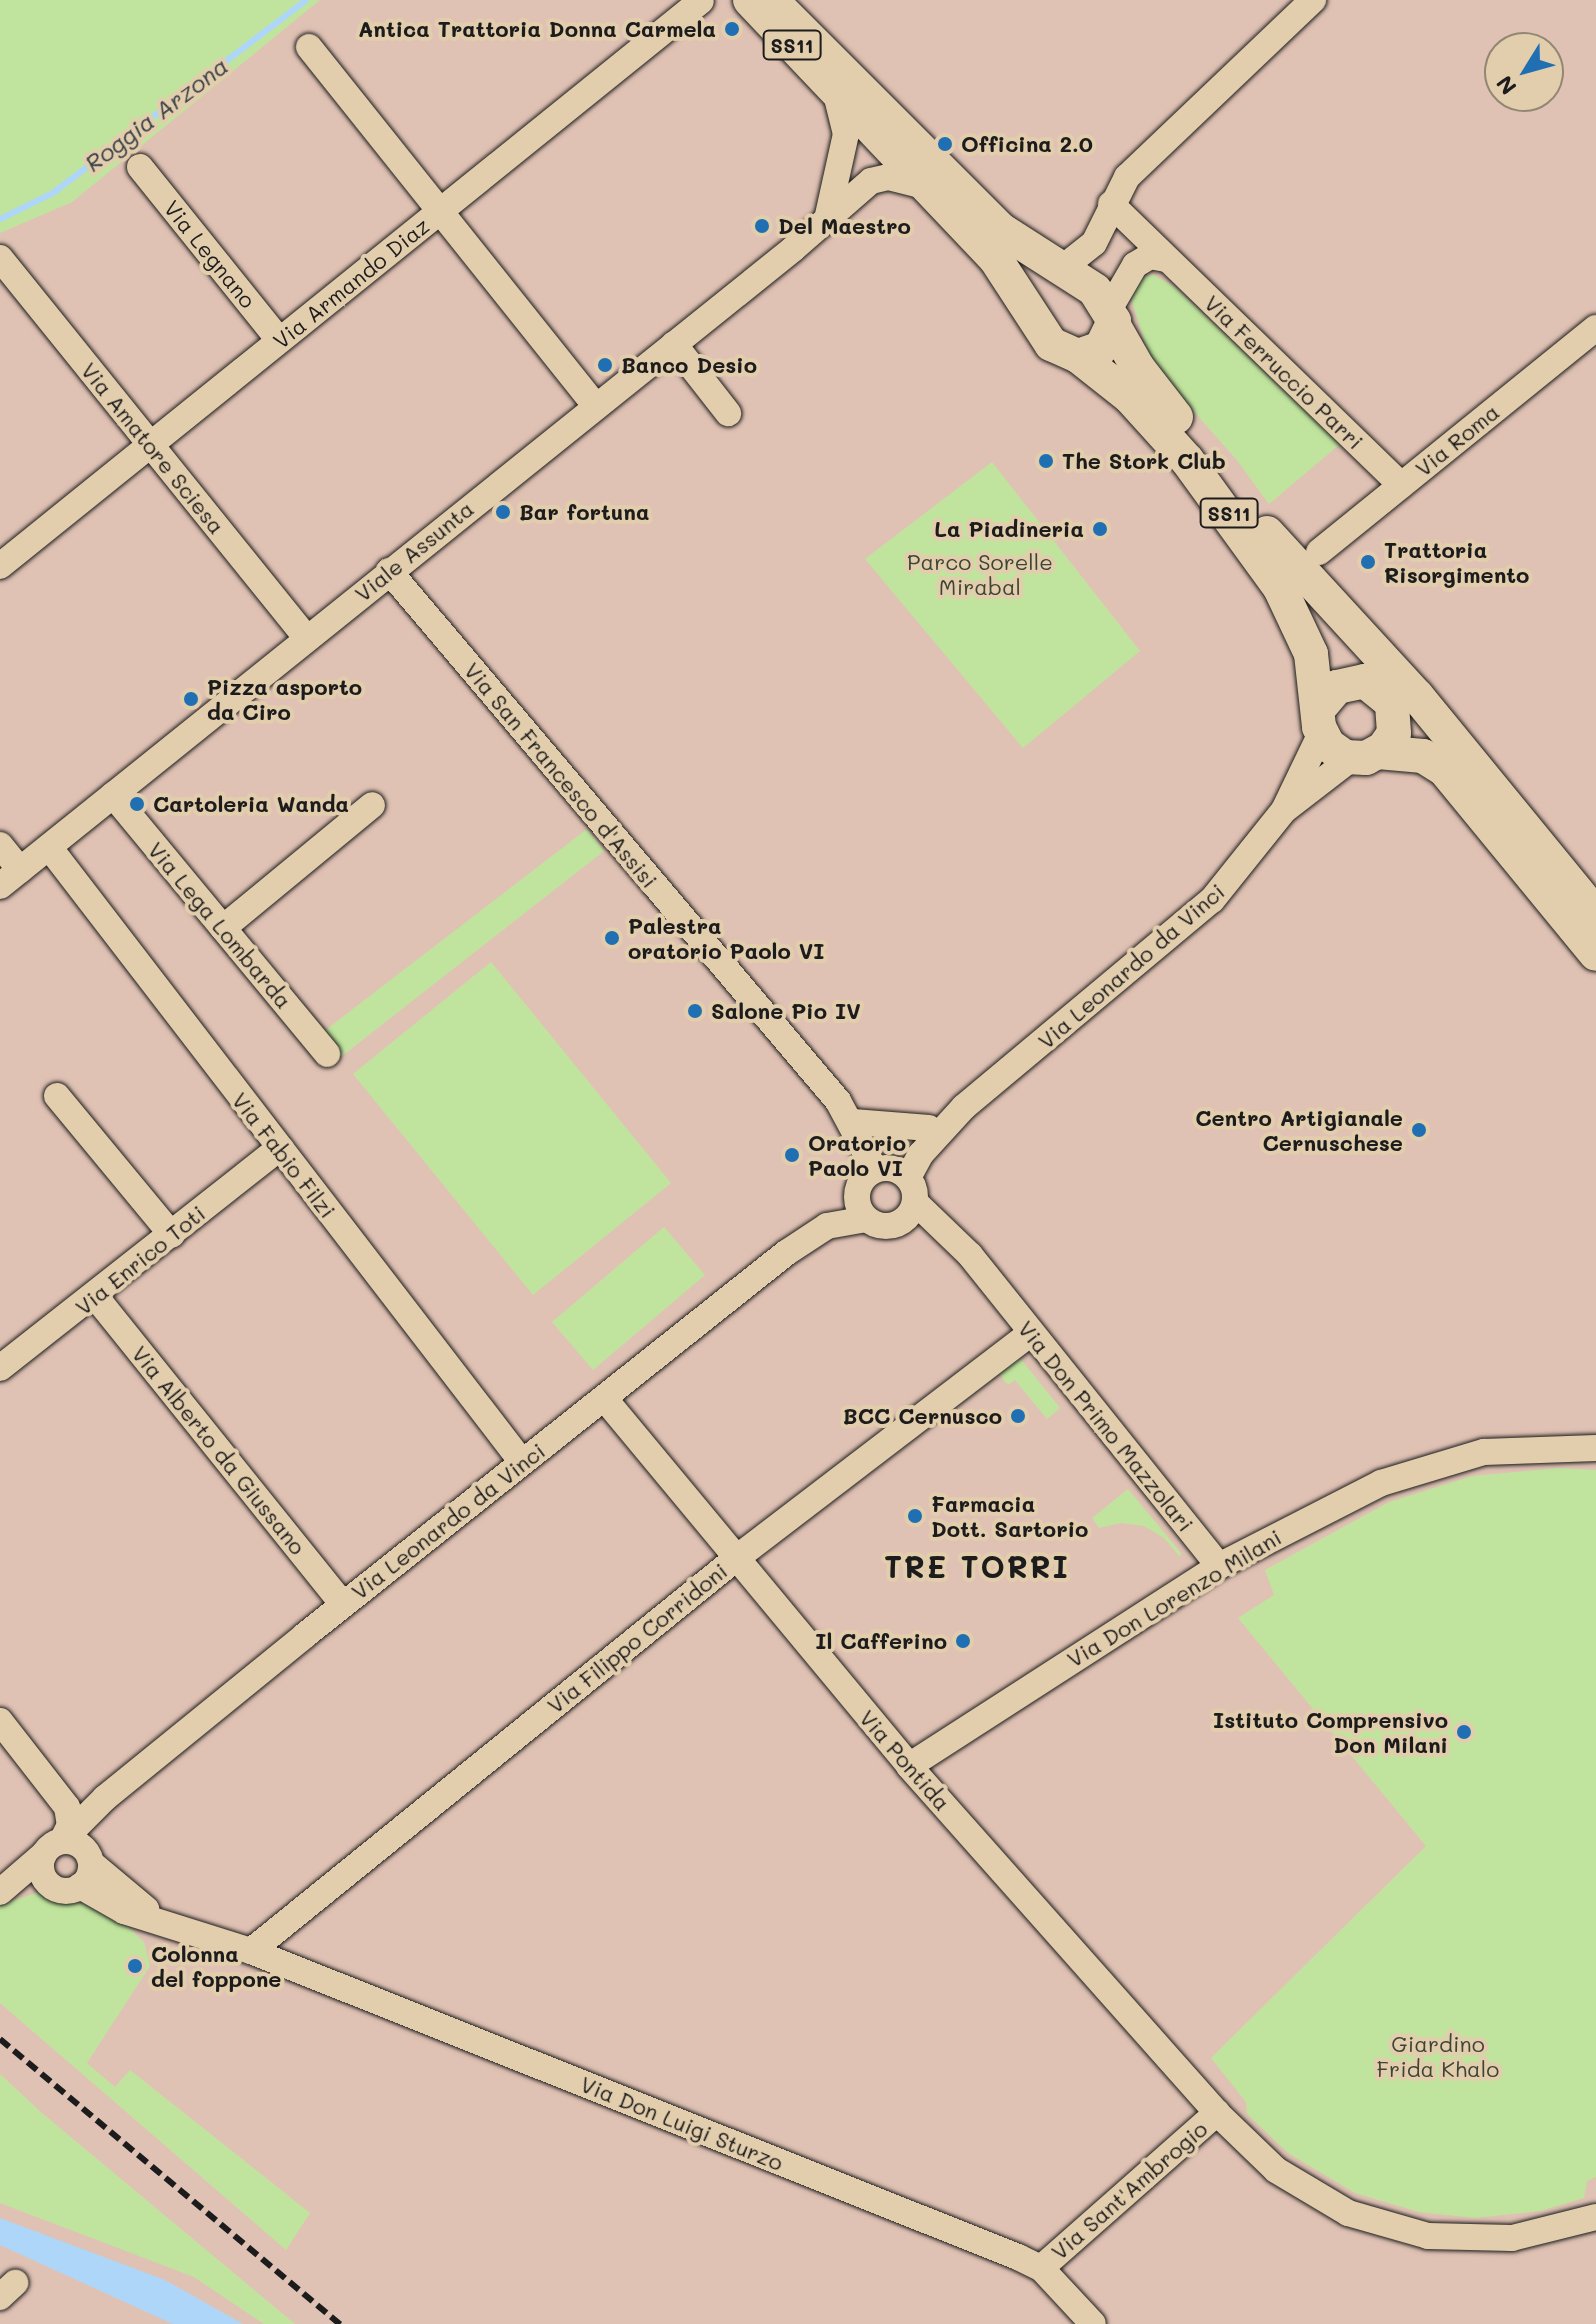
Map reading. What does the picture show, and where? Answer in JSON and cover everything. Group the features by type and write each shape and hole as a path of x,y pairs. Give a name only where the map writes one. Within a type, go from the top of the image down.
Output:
{"main road":[{"name":"SS11","path":"750,0 995,258 1030,304 1046,339 1078,356 1137,404 1204,480 1256,552 1304,632 1320,720"},
{"name":"SS11","path":"771,0 1001,230 1060,270 1082,278 1112,317 1148,382 1267,533 1417,696 1596,915"},
{"path":"1030,304 1039,284 1060,270"},
{"path":"1078,356 1101,348 1112,317"},
{"name":"SS11","path":"1267,533 1326,625 1384,697 1507,806"},
{"path":"1365,755 1394,733 1384,697 1343,684 1320,720 1333,750 1365,755 1417,755 1444,769 1596,954"}],"street":[{"path":"1060,270 1094,243 1127,177 1313,0"},
{"name":"Via Armando Diaz","path":"0,566 701,1"},
{"path":"309,47 596,407"},
{"path":"828,215 846,134 834,89"},
{"name":"Via Legnano","path":"140,167 279,340"},
{"name":"Viale Assunta","path":"10,878 876,178 928,187"},
{"name":"Via Ferruccio Parri","path":"1111,204 1401,485"},
{"path":"1112,317 1135,265 1150,256 1166,259"},
{"name":"Via Amatore Sciesa","path":"0,258 307,638"},
{"name":"Via Roma","path":"1319,552 1596,328"},
{"path":"674,344 728,413"},
{"name":"Via San Francesco d'Assisi","path":"389,571 853,1122 872,1175 866,1219"},
{"name":"Via Leonardo da Vinci","path":"1284,810 1320,720"},
{"name":"Via Leonardo da Vinci","path":"804,1240 840,1221 866,1219 883,1227 908,1201 920,1155 964,1107 1203,909 1284,810 1365,755"},
{"name":"Via Lega Lombarda","path":"113,795 327,1054"},
{"path":"223,928 372,805"},
{"path":"0,845 10,878"},
{"name":"Via Fabio Filzi","path":"49,847 278,1149 522,1462"},
{"path":"57,1096 172,1235"},
{"name":"Via Leonardo da Vinci","path":"0,1892 343,1605 804,1240 872,1175 929,1128 964,1107"},
{"path":"853,1122 929,1128"},
{"name":"Via Enrico Toti","path":"0,1368 278,1149"},
{"path":"872,1175 908,1201"},
{"name":"Via Don Primo Mazzolari","path":"908,1201 970,1255 992,1288 1219,1566"},
{"name":"Via Alberto da Giussano","path":"100,1292 343,1605"},
{"name":"Via Filippo Corridoni","path":"251,1951 734,1560 1030,1334"},
{"name":"Via Pontida","path":"604,1398 734,1560 909,1766 1217,2113"},
{"name":"Via Don Lorenzo Milani","path":"909,1766 1219,1566 1367,1489 1424,1466 1514,1448 1596,1448"},
{"path":"0,1721 67,1807 70,1825 53,1848 42,1873 79,1874 97,1808"},
{"name":"Via Don Luigi Sturzo","path":"53,1848 80,1845 79,1874 164,1924 251,1951 1041,2268 1093,2324"},
{"name":"Via Leonardo da Vinci","path":"0,1892 79,1874"},
{"path":"1217,2113 1258,2154 1305,2191 1393,2228 1452,2239 1500,2239 1596,2217"},
{"name":"Via Sant'Ambrogio","path":"1041,2268 1217,2113"}],"green space":[{"path":"0,0 320,0 72,202 0,233"},
{"path":"1152,274 1175,287 1340,444 1269,504 1236,459 1151,363 1130,295 1142,278"},
{"name":"Parco Sorelle Mirabal","path":"992,462 1140,651 1023,748 865,559"},
{"path":"587,829 604,851 342,1056 323,1032"},
{"path":"491,962 671,1183 533,1295 353,1074"},
{"path":"664,1227 705,1275 593,1370 552,1322"},
{"path":"1020,1358 1060,1408 1047,1419 1015,1380 1008,1385 999,1374"},
{"name":"Giardino Frida Khalo","path":"1559,1468 1596,1470 1596,2177 1587,2181 1584,2198 1541,2211 1475,2218 1419,2212 1355,2193 1288,2153 1247,2114 1246,2102 1211,2058 1426,1846 1238,1618 1274,1595 1265,1570 1389,1502 1472,1476"},
{"path":"1128,1489 1181,1553 1180,1557 1164,1538 1144,1526 1121,1523 1099,1528 1092,1518"},
{"path":"39,1892 86,1898 115,1914 144,1942 150,1966 87,2063 115,2087 130,2070 310,2213 286,2250 0,2003 0,1905"},
{"path":"0,2074 42,2113 295,2324 264,2324 194,2277 0,2203"}],"water":[{"path":"0,2218 165,2280 243,2324 173,2324 0,2245"}],"waterway":[{"name":"Roggia Arzona","path":"0,219 53,193 306,0"}],"railway":[{"path":"0,2039 340,2324"}],"place":[{"name":"Antica Trattoria Donna Carmela","path":"732,29"},
{"name":"Officina 2.0","path":"945,144"},
{"name":"Del Maestro","path":"762,226"},
{"name":"Banco Desio","path":"605,365"},
{"name":"The Stork Club","path":"1046,461"},
{"name":"Bar fortuna","path":"503,512"},
{"name":"La Piadineria","path":"1100,529"},
{"name":"Trattoria Risorgimento","path":"1368,562"},
{"name":"Pizza asporto da Ciro","path":"191,699"},
{"name":"Cartoleria Wanda","path":"137,804"},
{"name":"Palestra oratorio Paolo VI","path":"612,938"},
{"name":"Salone Pio IV","path":"695,1011"},
{"name":"Centro Artigianale Cernuschese","path":"1419,1130"},
{"name":"Oratorio Paolo VI","path":"792,1155"},
{"name":"BCC Cernusco","path":"1018,1416"},
{"name":"Farmacia Dott. Sartorio","path":"915,1516"},
{"name":"Il Cafferino","path":"963,1641"},
{"name":"Istituto Comprensivo Don Milani","path":"1464,1732"},
{"name":"Colonna del foppone","path":"135,1966"}],"district":[{"name":"TRE TORRI","path":"977,1566"}]}
